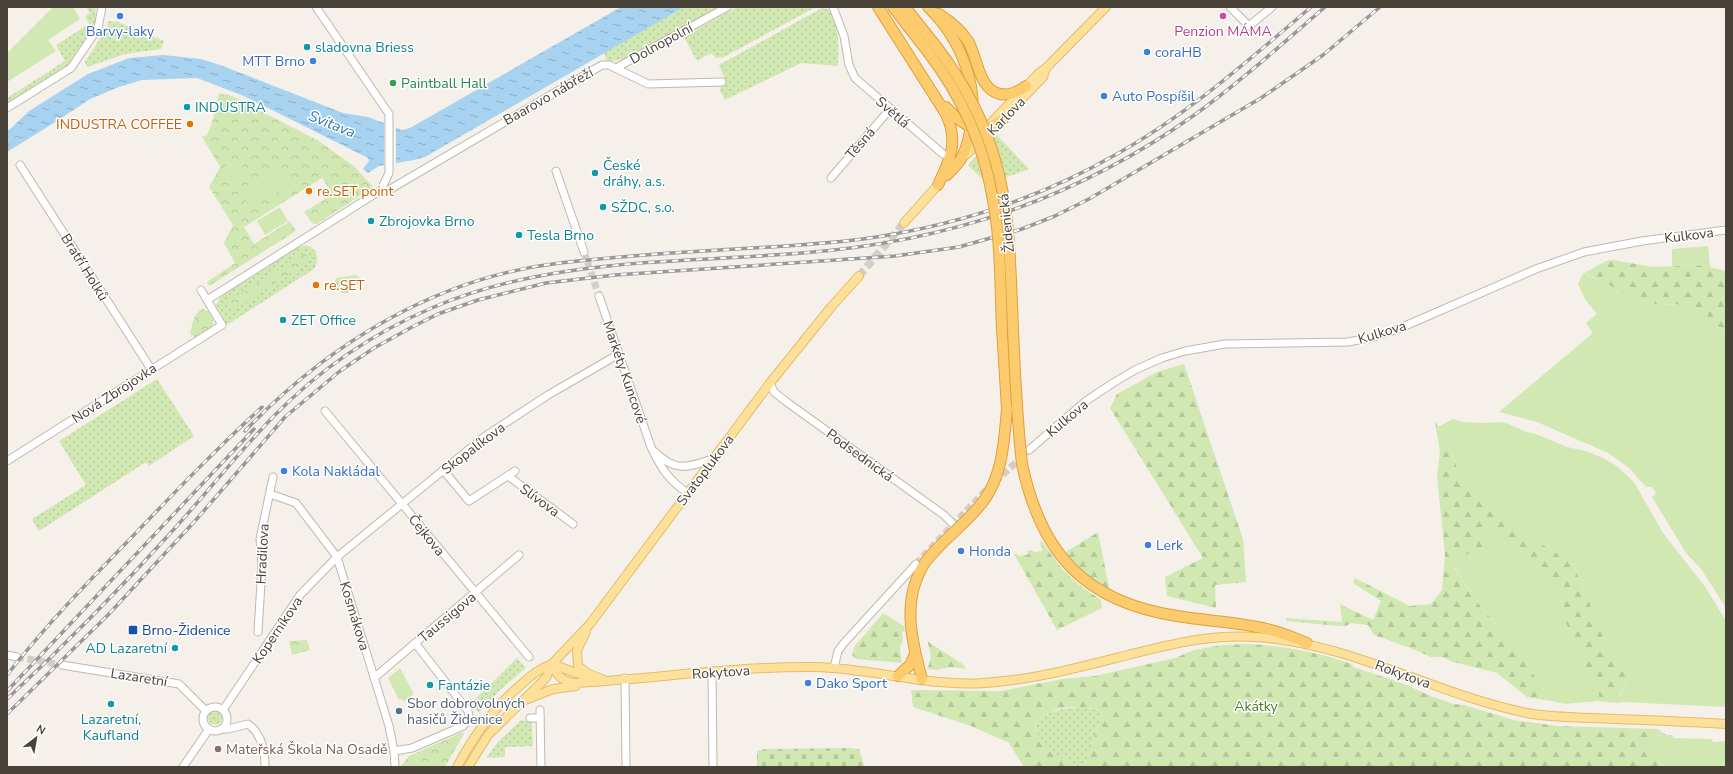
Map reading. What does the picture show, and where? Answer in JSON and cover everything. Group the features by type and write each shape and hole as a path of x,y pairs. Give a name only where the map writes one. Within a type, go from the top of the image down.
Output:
{"highway":[{"path":"878,7 946,114 953,137 950,159 938,186"},
{"name":"Židenická","path":"893,7 956,73 976,110 989,142 1003,191 1008,232 1017,409 1022,464 1034,507 1047,536 1061,556 1078,574 1097,589 1116,600 1148,611 1260,628 1281,633 1307,643"},
{"name":"Židenická","path":"905,7 932,49 967,115 986,166 997,231 1006,409 1001,463 993,484 978,507 926,560 915,581 910,604 910,619 915,654 922,679"},
{"path":"928,7 950,21 964,36 972,48 985,83 990,90 1005,95 1017,92 1026,86"},
{"path":"928,7 952,36 965,63 971,90 971,127 961,159"},
{"path":"924,81 956,118 971,127 986,128 1004,118"},
{"name":"Karlova","path":"938,186 961,159"},
{"path":"898,676 910,665 915,654"}],"main road":[{"name":"Karlova","path":"961,159 972,142 1106,7"},
{"name":"Karlova","path":"961,159 977,147 1043,77 1046,68"},
{"name":"Karlova","path":"904,223 938,186"},
{"name":"Svatoplukova","path":"468,767 488,735 519,702 546,678 552,664 590,624 770,383 832,306 859,276"},
{"path":"590,624 577,650 578,666 587,673 604,680"},
{"name":"Rokytova","path":"604,680 712,672 792,668 836,668 966,684 982,684 1013,681 1083,666 1170,644 1208,638 1254,637 1307,643 1354,657 1450,691 1529,713 1559,717 1726,724"},
{"name":"Svatoplukova","path":"457,767 480,728 492,712 538,669 552,664"},
{"path":"552,664 557,674 567,682 604,680"},
{"path":"552,664 588,678 604,680"},
{"path":"519,702 553,689 598,685 604,680"}],"street":[{"path":"7,108 72,68 98,28 102,7"},
{"path":"201,290 207,300 384,190 389,173 390,116 388,110 316,7"},
{"name":"Dolnopolní","path":"616,68 727,7"},
{"name":"Světlá","path":"833,7 844,36 849,65 859,82 943,154"},
{"path":"1230,7 1249,26 1272,7"},
{"name":"Baarovo nábřeží","path":"384,190 602,65 609,65 648,84 722,82"},
{"name":"Těsná","path":"831,178 890,109"},
{"name":"Bratří Holků","path":"20,165 151,369"},
{"path":"556,171 584,252"},
{"name":"Kulkova","path":"1030,450 1086,402 1113,383 1148,364 1185,351 1225,344 1348,342 1374,337 1398,329 1536,269 1584,252 1642,240 1726,230"},
{"name":"Markéty Kuncové","path":"599,296 651,447 660,465 676,485 688,493"},
{"name":"Nová Zbrojovka","path":"7,461 222,325 207,300"},
{"name":"Skopalíkova","path":"337,557 484,437 548,395 619,354"},
{"name":"Podsednická","path":"770,383 774,392 788,403 944,515 953,524"},
{"name":"Čejkova","path":"325,412 529,658"},
{"name":"Markéty Kuncové","path":"651,447 667,462 676,466 687,468 713,459"},
{"name":"Slívova","path":"443,470 469,501 515,471"},
{"name":"Slívova","path":"508,476 573,524"},
{"name":"Hradilova","path":"258,632 262,566 260,539 264,513 270,494 273,477"},
{"name":"Kosmákova","path":"270,494 296,503 337,557 374,678 394,751 395,767"},
{"name":"Taussigova","path":"374,678 520,555"},
{"name":"Koperníkova","path":"223,710 300,595 337,557"},
{"path":"836,668 836,656 840,647 916,564"},
{"path":"394,751 412,748 463,726 468,722 468,711 416,643"},
{"path":"7,655 17,657"},
{"name":"Lazaretní","path":"62,665 179,684 206,711"},
{"path":"712,672 713,767"},
{"path":"625,678 626,767"},
{"path":"236,727 230,724 223,710 212,707 206,711 203,719 209,729 217,731 221,729 236,727 248,724 260,736 265,758 265,767"},
{"path":"540,710 541,767"},
{"path":"530,718 540,718"},
{"path":"221,729 226,723 227,719"},
{"path":"183,767 209,729"}],"green space":[{"path":"53,7 73,7 80,19 48,40 56,51 7,82 7,53"},
{"path":"86,7 95,7 96,21 69,65 7,104 7,98 65,61 56,45 89,24 85,16 90,13"},
{"path":"684,7 721,7 628,58 608,62 603,52"},
{"path":"737,7 816,7 724,57 716,58 711,53 697,61 684,37"},
{"path":"822,8 828,10 833,15 836,23 838,32 838,66 801,63 725,100 720,91 721,79 725,79 719,65"},
{"path":"108,21 118,22 164,41 161,49 125,54 87,67 85,62 107,28"},
{"path":"219,93 232,96 319,141 354,166 373,187 317,224 313,224 304,212 333,194 322,178 244,227 254,244 290,221 296,231 209,286 207,282 235,263 224,243 233,225 209,187 220,167 202,137 207,135 212,123"},
{"path":"996,134 1029,169 987,184 968,165"},
{"path":"236,157 246,171 234,179 225,164"},
{"path":"277,166 289,185 251,209 239,190"},
{"path":"280,207 288,221 265,235 257,221"},
{"path":"300,246 310,246 313,248 317,256 314,269 227,325 216,305 221,296"},
{"path":"1708,246 1710,265 1672,266 1672,249"},
{"path":"305,253 310,261 233,310 227,302"},
{"path":"1613,260 1653,267 1710,265 1710,267 1726,271 1726,337 1716,324 1685,305 1655,304 1617,291 1609,285 1584,273 1606,261"},
{"path":"1583,273 1609,285 1617,291 1655,304 1685,305 1702,311 1716,324 1726,337 1726,608 1701,569 1686,553 1652,497 1656,493 1652,487 1646,487 1629,468 1608,453 1537,422 1499,412 1593,333 1586,323 1597,314 1585,299 1578,284"},
{"path":"355,275 359,277 359,283 348,293 342,293 335,281 336,278"},
{"path":"202,309 210,314 213,324 209,330 195,339 194,336 190,335 192,324 199,311"},
{"path":"1184,364 1243,539 1246,582 1215,585 1216,608 1167,596 1165,577 1203,558 1110,408 1117,394 1157,372"},
{"path":"157,379 194,436 149,466 146,462 39,531 32,519 86,485 59,441"},
{"path":"1453,419 1463,422 1501,422 1509,424 1567,447 1586,451 1603,458 1617,466 1634,482 1663,533 1706,588 1726,621 1726,707 1623,702 1619,697 1631,672 1609,649 1573,564 1488,509 1472,494 1456,472 1456,463 1438,427"},
{"path":"1435,421 1456,463 1456,472 1472,494 1488,509 1573,564 1609,649 1631,672 1619,696 1623,702 1598,701 1599,696 1564,619 1561,597 1545,577 1517,548 1507,546 1498,532 1480,540 1485,545 1482,548 1452,566 1479,604 1518,650 1551,701 1527,697 1497,673 1453,662 1442,657 1431,657 1374,635 1368,625 1351,623 1346,626 1339,626 1286,621 1286,618 1342,622 1340,604 1373,620 1381,601 1353,583 1355,578 1410,606 1431,604 1442,590 1445,555 1437,476 1440,452"},
{"path":"1098,532 1110,592 1080,570 1064,553"},
{"path":"1487,532 1498,532 1507,546 1517,548 1546,577 1561,597 1564,619 1599,696 1598,701 1565,704 1551,701 1518,650 1479,604 1452,565 1473,550 1476,551 1484,545 1480,540"},
{"path":"1040,539 1061,568 1079,585 1101,600 1102,608 1057,630 1014,554 1016,553 1019,556 1029,554 1027,551 1042,551"},
{"path":"883,613 904,626 905,631 902,632 903,640 900,648 902,663 856,659 852,655 855,646"},
{"path":"307,640 310,650 292,655 289,641"},
{"path":"927,641 964,665 966,669 951,667 936,670 927,669 930,662 930,655"},
{"name":"Akátky","path":"1249,644 1276,646 1327,656 1352,664 1353,667 1402,683 1454,704 1464,705 1514,720 1558,726 1658,729 1666,735 1652,736 1650,754 1665,767 1085,767 1103,711 1076,707 1057,709 1041,718 1035,725 1040,743 1047,750 1079,767 1024,767 1009,743 971,726 913,707 911,690 1001,691 1062,679 1095,676 1175,658 1194,650 1222,645"},
{"path":"517,658 526,668 499,691 479,713 471,703"},
{"path":"400,668 414,694 403,702 402,699 399,700 388,678"},
{"path":"1082,707 1103,711 1085,767 1079,767 1047,750 1040,743 1035,725 1044,716 1056,710"},
{"path":"212,711 218,711 222,715 222,721 218,725 212,725 208,721 208,715"},
{"path":"521,720 532,722 533,746 505,747 505,757 486,758 498,742"},
{"path":"463,732 464,734 445,767 400,767 409,756"},
{"path":"1673,735 1673,738 1713,739 1712,742 1726,741 1726,767 1665,767 1650,754 1643,740 1652,736"},
{"path":"765,749 859,749 865,767 757,767 757,751"}],"water":[{"name":"Svitava","path":"621,7 684,7 425,157 379,166 368,173 363,169 369,161 368,158 244,96 197,78 142,80 119,87 90,99 7,152 7,132 29,111 88,74 129,58 163,55 201,59 223,66 343,113 368,117 402,130 410,128"}],"pier":[{"path":"384,121 396,126 396,165 384,167"}],"tunnel":[{"path":"859,276 904,223"},
{"path":"584,252 599,296"},
{"path":"995,482 1029,450"},
{"path":"916,564 986,490"},
{"path":"17,657 62,665"}],"railway":[{"path":"245,431 278,399 312,370 349,343 388,319 429,299 471,283 515,271 560,263 640,255 845,241 896,234 961,219 1025,198 1086,171 1142,139 1217,86 1311,7"},
{"path":"7,699 51,657 135,571 176,527 249,443 291,399 329,368 369,340 390,328 434,307 478,291 523,279 615,265 802,253 855,247 907,239 958,227 1007,212 1055,193 1102,171 1148,146 1193,116 1227,90 1325,7"},
{"path":"7,714 108,615 195,521 285,417 340,371 374,348 414,326 438,314 478,300 546,283 615,275 895,256 959,247 1022,229 1055,216 1089,199 1261,98 1323,55 1380,7"},
{"path":"7,675 36,639 83,588 195,471 262,407"},
{"path":"7,691 254,429"}],"place":[{"name":"Barvy-laky","path":"120,16"},
{"name":"Penzion MÁMA","path":"1223,16"},
{"name":"sladovna Briess","path":"307,47"},
{"name":"coraHB","path":"1147,52"},
{"name":"MTT Brno","path":"313,61"},
{"name":"Paintball Hall","path":"393,83"},
{"name":"Auto Pospíšil","path":"1104,96"},
{"name":"INDUSTRA","path":"187,107"},
{"name":"INDUSTRA COFFEE","path":"190,124"},
{"name":"České dráhy, a.s.","path":"595,173"},
{"name":"re.SET point","path":"309,191"},
{"name":"SŽDC, s.o.","path":"603,207"},
{"name":"Zbrojovka Brno","path":"371,221"},
{"name":"Tesla Brno","path":"519,235"},
{"name":"re.SET","path":"316,285"},
{"name":"ZET Office","path":"283,320"},
{"name":"Kola Nakládal","path":"284,471"},
{"name":"Lerk","path":"1148,545"},
{"name":"Honda","path":"961,551"},
{"name":"Brno-Židenice","path":"133,630"},
{"name":"AD Lazaretní","path":"175,648"},
{"name":"Dako Sport","path":"808,683"},
{"name":"Fantázie","path":"430,685"},
{"name":"Lazaretní, Kaufland","path":"111,704"},
{"name":"Sbor dobrovolných hasičů Židenice","path":"399,711"},
{"name":"Mateřská Škola Na Osadě","path":"218,749"}]}
